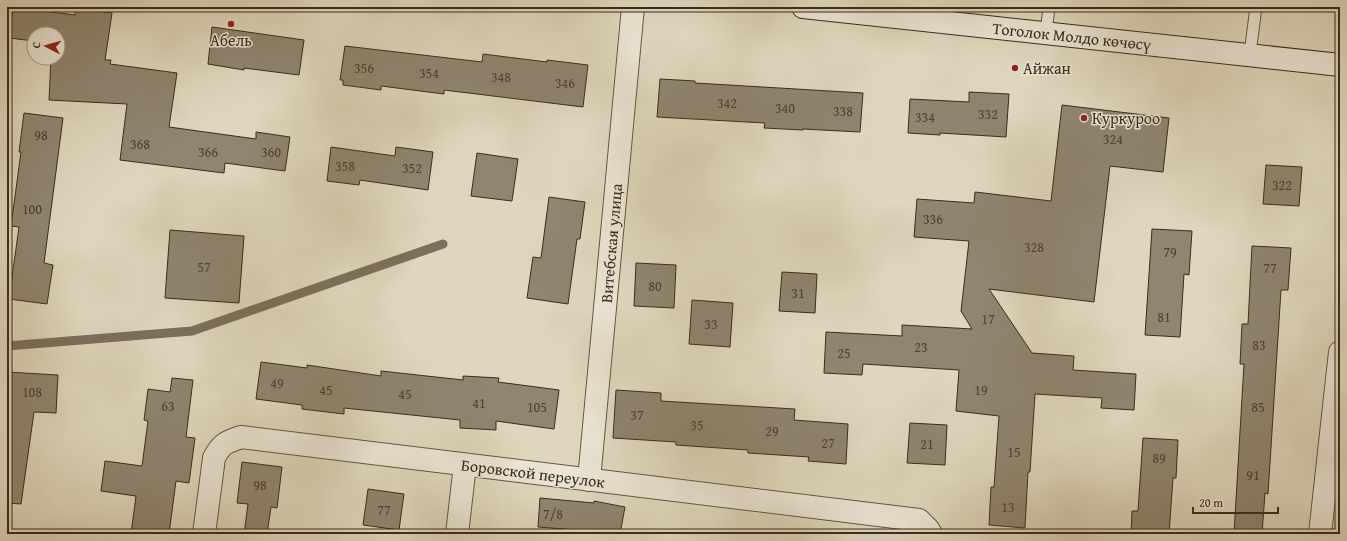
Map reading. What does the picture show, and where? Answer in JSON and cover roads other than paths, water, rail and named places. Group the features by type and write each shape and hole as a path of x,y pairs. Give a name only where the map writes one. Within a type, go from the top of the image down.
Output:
{"street":[{"name":"Витебская улица","path":"589,480 633,7"},
{"name":"Тоголок Молдо көчөсү","path":"803,7 1250,54 1340,65"},
{"path":"1320,534 1340,352"},
{"name":"Боровской переулок","path":"204,534 214,458 219,448 229,441 240,437 919,520 931,534"},
{"path":"457,534 465,465"}],"lane":[{"path":"1046,33 1049,7"},
{"path":"1250,54 1256,7"}],"waterway":[{"path":"7,346 192,331 443,244"}],"place":[{"name":"Абель","path":"231,24"},
{"name":"Айжан","path":"1015,68"},
{"name":"Куркуроо","path":"1084,118"}]}
